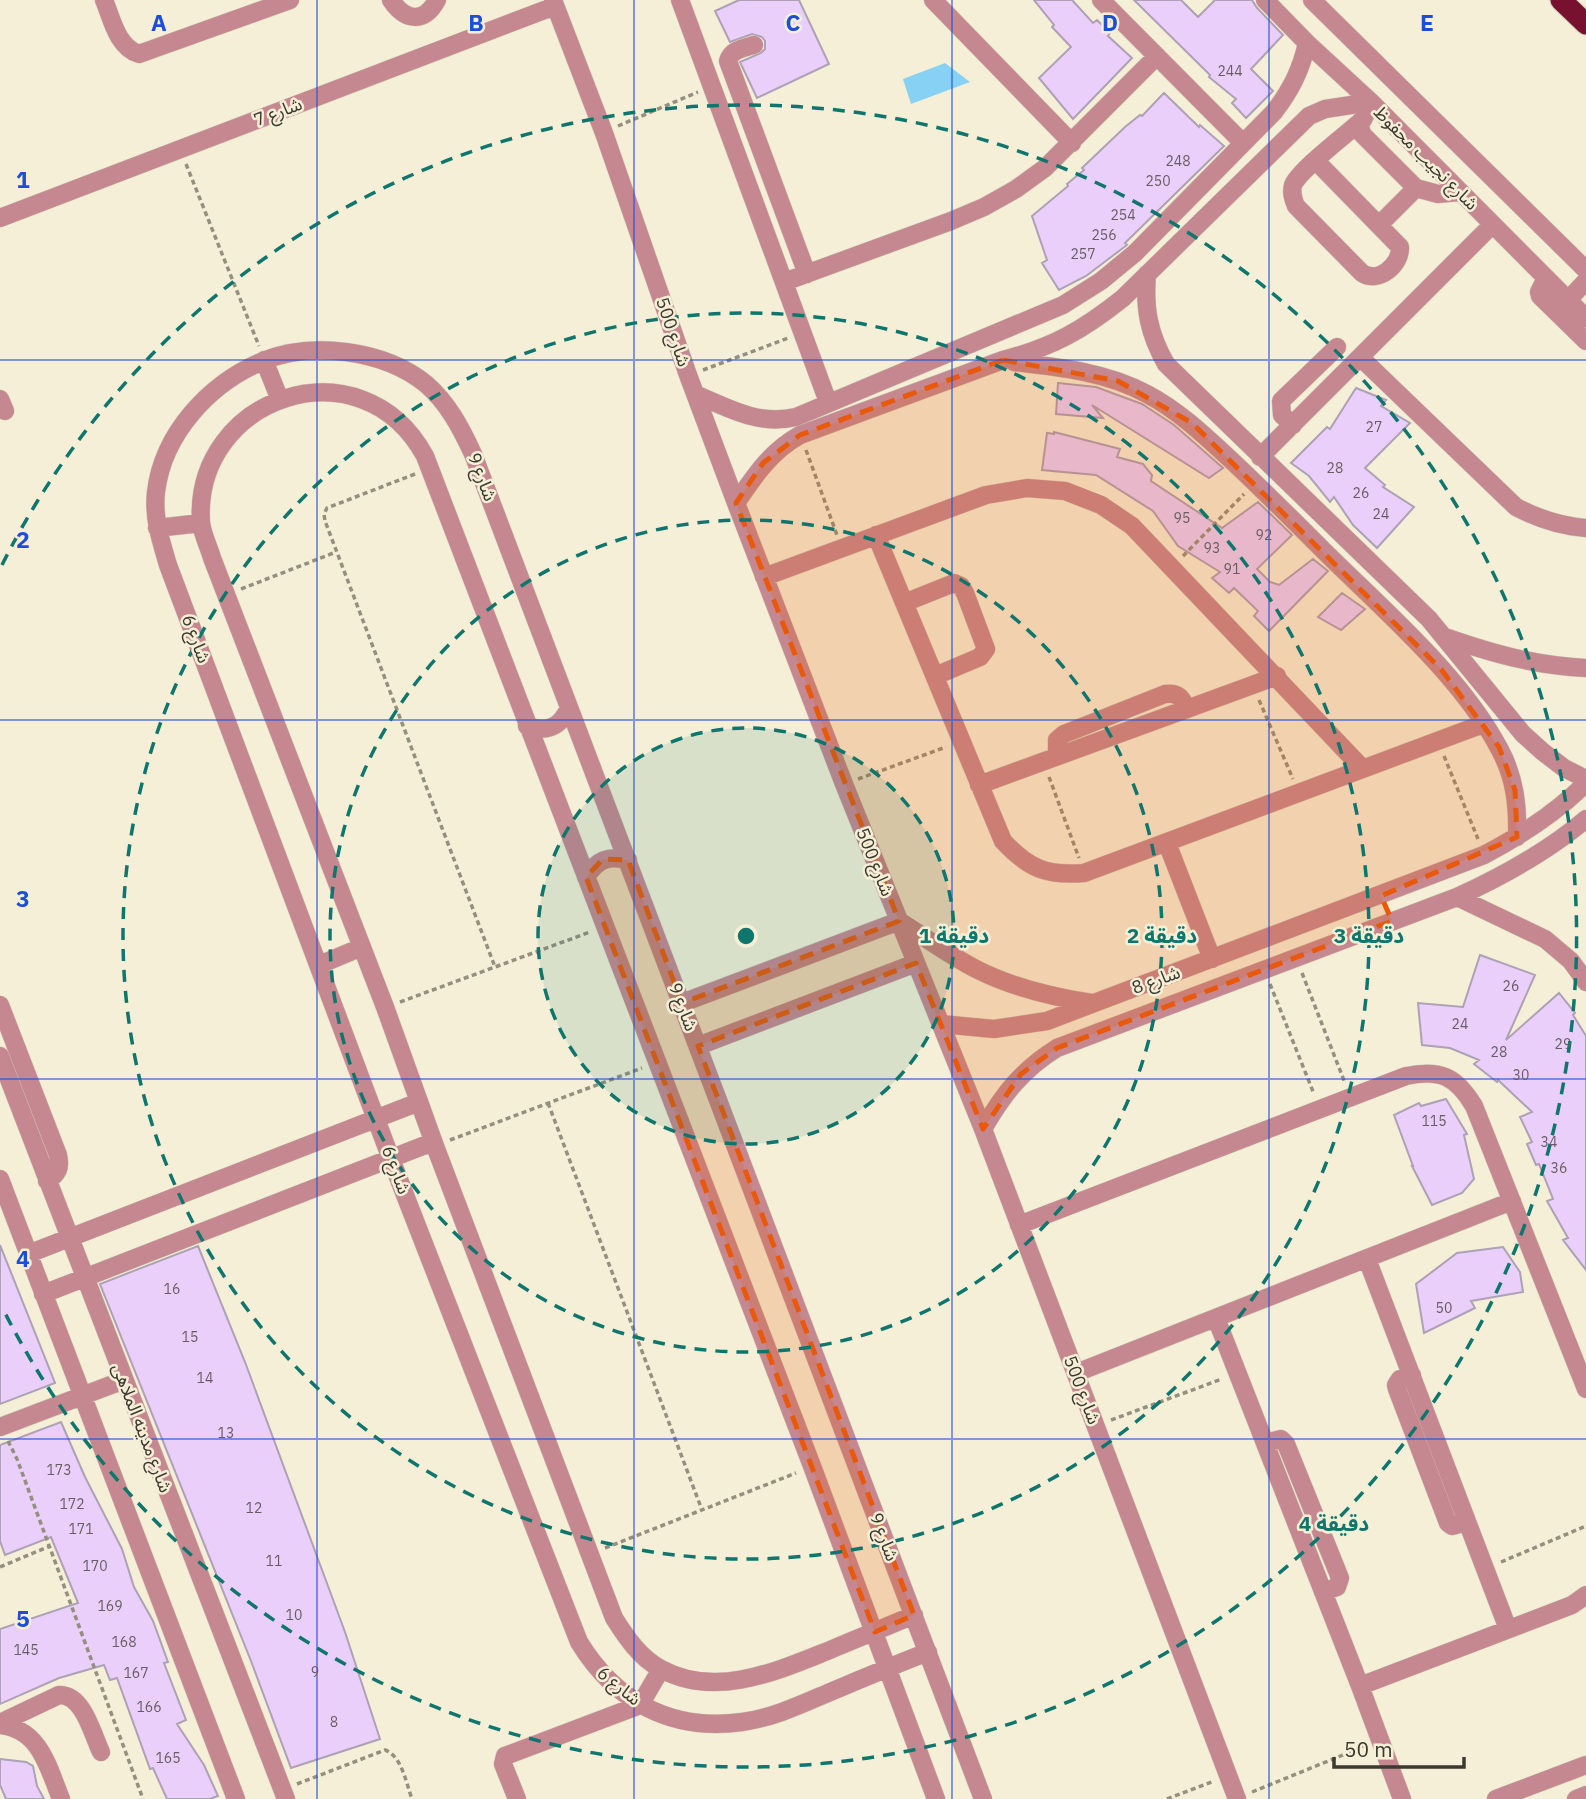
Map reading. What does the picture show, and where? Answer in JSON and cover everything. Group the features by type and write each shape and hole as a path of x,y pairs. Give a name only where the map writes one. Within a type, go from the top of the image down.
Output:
{"highway":[{"path":"1561,0 1586,23"}],"street":[{"path":"104,0 122,44 129,51 139,54 290,0"},
{"path":"391,0 396,9 408,17 420,17 431,11 437,0"},
{"path":"680,0 828,402"},
{"path":"933,0 1072,143"},
{"path":"1101,0 1243,143"},
{"name":"شارع نجيب محفوظ","path":"1265,0 1586,317"},
{"name":"شارع نجيب محفوظ","path":"1312,0 1586,270"},
{"name":"شارع 500","path":"554,3 604,133 688,375 764,577 983,1129 1237,1798"},
{"name":"شارع 7","path":"0,218 554,3"},
{"path":"695,394 743,415 782,420 808,412 1063,305 1101,281 1135,253 1274,112 1290,92 1301,68 1307,43"},
{"path":"754,45 735,51 728,61 807,274"},
{"path":"784,282 984,207 1016,189 1045,168 1072,143 1157,57"},
{"path":"1316,161 1399,244 1401,254 1381,276 1371,278 1362,273 1293,200 1292,194 1294,182 1316,161 1361,121 1373,104"},
{"path":"736,503 764,463 795,438 1003,360 1038,352 1068,337 1115,305 1310,116 1325,109 1373,104"},
{"path":"1361,121 1362,134 1416,188 1438,194 1460,192"},
{"path":"1379,225 1416,188"},
{"path":"1261,457 1492,225"},
{"path":"1147,274 1146,310 1154,344 1166,365 1444,637 1505,713 1543,752 1586,781"},
{"path":"1546,278 1539,292 1540,296 1586,341"},
{"path":"1568,300 1586,281"},
{"path":"1293,425 1282,415 1281,401 1337,347"},
{"name":"شارع 9","path":"264,360 304,352 347,351 388,362 425,384 455,415 474,454 983,1799"},
{"path":"1360,357 1516,507 1538,519 1561,526 1586,528"},
{"path":"264,360 280,400"},
{"name":"شارع 6","path":"264,360 209,394 184,422 166,455 156,491 157,528 168,565 391,1159 579,1642 608,1681 640,1705 687,1721 741,1723 770,1716 928,1652"},
{"path":"1003,360 1090,373 1118,381 1162,402 1192,424 1272,499 1427,653 1455,686 1499,747 1509,768 1517,802 1517,837"},
{"path":"914,1615 875,1632 782,1669 746,1679 708,1681 661,1669 642,1656 614,1618 201,523 204,484 219,448 247,418 280,400 307,393 340,392 370,401 397,417 416,439 430,468 813,1466 875,1632 936,1799"},
{"path":"1192,424 1209,407"},
{"path":"782,420 795,438"},
{"path":"1272,499 1288,484"},
{"path":"764,577 986,495 1027,488 1065,491 1101,505 1132,526 1363,769"},
{"path":"157,528 201,523"},
{"path":"876,535 1003,841 1019,858 1039,870 1061,875 1084,873 1484,726 1505,713"},
{"path":"904,603 954,583 961,586 965,593 986,649 980,657 935,676"},
{"path":"1444,637 1538,665 1586,668"},
{"path":"979,785 1277,676"},
{"path":"527,726 540,730 553,728 563,720 569,708"},
{"name":"شارع 8","path":"941,1024 995,1029 1047,1021 1212,959 1484,855 1517,837 1567,802 1586,781"},
{"name":"شارع 8","path":"983,1129 1021,1074 1057,1048 1457,897 1535,857 1586,819"},
{"path":"1167,843 1212,959"},
{"path":"586,877 593,866 603,859 615,857 628,860"},
{"path":"1381,895 1392,921"},
{"path":"1457,897 1545,939 1571,961 1586,982"},
{"path":"682,1003 899,921 950,954 1004,982 1034,992 1094,1003"},
{"path":"318,965 362,947"},
{"path":"698,1046 916,963"},
{"path":"0,1005 60,1162 56,1176 47,1181"},
{"name":"شارع مدينه الملاهى","path":"0,1056 284,1794"},
{"path":"1019,1224 1406,1076 1426,1072 1446,1076 1463,1088 1474,1106 1586,1389"},
{"path":"28,1254 419,1102"},
{"path":"43,1294 434,1144"},
{"path":"0,1179 236,1799"},
{"path":"1076,1373 1512,1202"},
{"path":"1367,1259 1508,1629"},
{"path":"1216,1318 1402,1799"},
{"path":"0,1427 124,1380"},
{"path":"1360,1686 1572,1605 1586,1595"},
{"path":"517,1799 503,1764 505,1756 640,1705 661,1669"},
{"path":"0,1724 59,1695 69,1695 78,1702 100,1752"},
{"path":"0,1724 22,1731 33,1739 41,1749 61,1799"},
{"path":"1496,1799 1586,1765"},
{"path":"1576,1799 1586,1795"}],"path":[{"path":"604,133 711,86"},
{"path":"180,149 264,360"},
{"path":"688,375 803,333"},
{"path":"795,438 842,548"},
{"path":"430,468 327,508 324,514 336,552 495,967"},
{"path":"1172,567 1255,483"},
{"path":"226,595 336,552"},
{"path":"1252,685 1299,792"},
{"path":"844,784 961,741"},
{"path":"1438,741 1484,855"},
{"path":"1050,759 1084,873"},
{"path":"385,1007 604,927"},
{"path":"1296,958 1350,1097"},
{"path":"1264,970 1320,1108"},
{"path":"434,1144 656,1062"},
{"path":"548,1103 702,1510"},
{"path":"1096,1425 1237,1373"},
{"path":"0,1427 17,1459 143,1799"},
{"path":"590,1554 813,1466"},
{"path":"1485,1569 1586,1527"},
{"path":"0,1567 50,1546"},
{"path":"1237,1798 1380,1740"},
{"path":"284,1794 385,1750 392,1752 397,1759 412,1799"},
{"path":"1167,1799 1228,1775"}],"highlighted area":[{"path":"1003,360 1118,381 1192,423 1441,669 1499,747 1515,790 1517,837 1381,896 1392,921 1057,1048 1021,1074 983,1129 916,963 698,1046 914,1615 875,1632 586,877 603,859 628,860 682,1003 899,921 736,503 763,463 800,435"}],"water":[{"path":"945,63 970,82 911,104 903,79"}],"building":[{"path":"739,0 799,0 829,64 757,98 740,62 761,53 765,49 765,41 752,34 730,42 715,11"},
{"path":"1034,0 1072,0 1093,23 1097,20 1110,33 1108,36 1132,58 1073,119 1039,78 1071,47 1052,27 1054,25"},
{"path":"1134,0 1181,0 1198,17 1215,0 1252,0 1283,35 1251,69 1273,91 1246,118 1232,103 1236,99 1209,77 1210,75"},
{"path":"1164,93 1199,127 1200,125 1224,146 1125,243 1127,245 1086,276 1059,290 1042,263 1047,260 1032,216 1068,186 1067,184 1084,170 1082,168 1125,127 1142,116"},
{"path":"1058,383 1096,387 1142,404 1174,425 1223,468 1209,478 1092,405 1103,418 1056,414"},
{"path":"1356,388 1386,400 1381,406 1410,423 1365,468 1385,485 1383,487 1414,507 1377,548 1353,525 1334,497 1330,502 1309,476 1291,463 1327,427 1330,429"},
{"path":"1054,432 1120,449 1117,457 1143,464 1152,475 1151,481 1222,528 1258,502 1292,535 1257,569 1270,582 1279,585 1313,559 1328,571 1269,631 1254,616 1258,611 1234,588 1229,593 1212,578 1220,572 1178,546 1153,511 1096,475 1042,470 1047,433"},
{"path":"1342,593 1365,609 1341,630 1318,617"},
{"path":"1480,955 1535,975 1506,1040 1559,993 1575,1013 1573,1015 1586,1036 1586,1270 1563,1240 1568,1238 1547,1201 1553,1199 1539,1164 1536,1165 1527,1144 1532,1142 1520,1117 1532,1112 1498,1080 1497,1082 1474,1064 1479,1060 1450,1048 1422,1045 1418,1003 1463,1007"},
{"path":"1446,1099 1467,1134 1464,1135 1474,1179 1462,1193 1432,1205 1412,1166 1394,1115 1419,1103 1421,1106"},
{"path":"0,1245 55,1383 0,1404"},
{"path":"198,1246 245,1362 345,1632 380,1739 291,1768 100,1284"},
{"path":"1503,1247 1520,1272 1523,1292 1471,1301 1475,1308 1424,1333 1416,1284 1457,1253"},
{"path":"61,1422 85,1477 122,1549 134,1587 153,1621 168,1662 164,1663 186,1720 177,1724 204,1765 218,1796 210,1799 167,1799 153,1768 150,1769 117,1678 110,1680 104,1665 59,1678 0,1704 0,1629 78,1603 51,1537 5,1555 0,1541 0,1445"},
{"path":"0,1759 26,1762 33,1766 37,1786 44,1799 6,1799 0,1785"}]}
